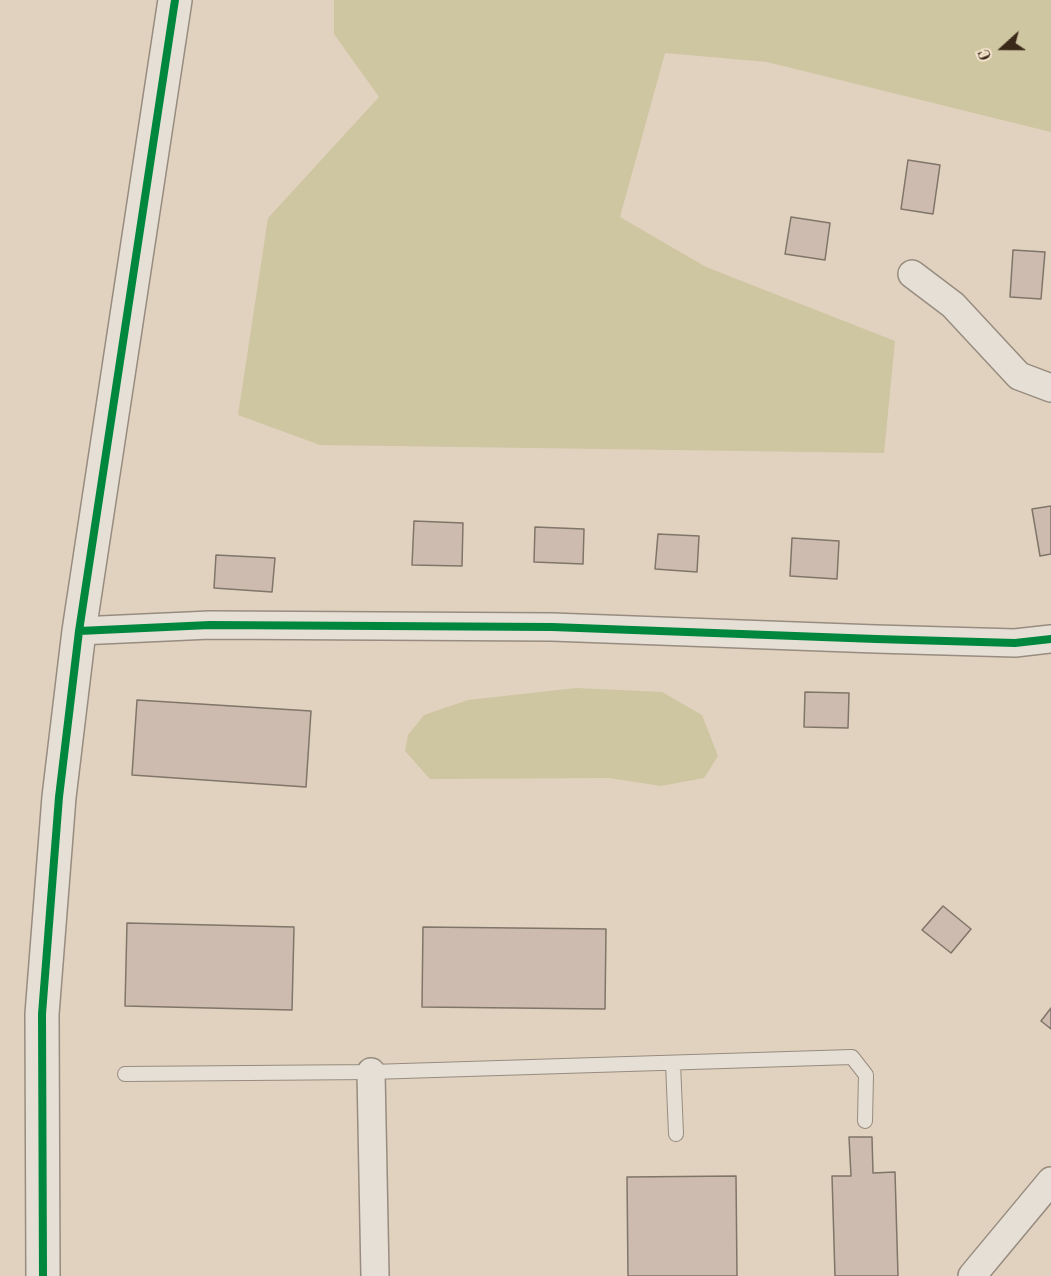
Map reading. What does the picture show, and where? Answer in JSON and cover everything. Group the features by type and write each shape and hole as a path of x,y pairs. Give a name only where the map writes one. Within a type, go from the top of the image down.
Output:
{"street":[{"path":"43,1276 42,1014 59,797 79,631 175,0"},
{"path":"912,274 953,305 1019,376 1051,388"},
{"path":"79,631 210,625 552,627 1015,643 1051,639"},
{"path":"371,1072 375,1276"},
{"path":"972,1276 1051,1181"}],"lane":[{"path":"125,1074 371,1072 852,1057 866,1075 865,1121"},
{"path":"673,1063 676,1134"}],"shaded area":[{"path":"334,0 1051,0 1051,132 767,62 665,53 620,217 706,267 895,341 884,453 320,445 238,415 268,218 379,97 334,34"},
{"path":"576,688 662,692 702,715 718,756 704,778 661,786 609,778 430,779 405,751 408,735 424,715 468,700"}],"building":[{"path":"908,160 940,165 933,214 901,209"},
{"path":"791,217 830,223 825,260 785,254"},
{"path":"1013,250 1045,252 1041,299 1010,297"},
{"path":"1051,506 1051,554 1040,556 1032,509"},
{"path":"414,521 463,523 462,566 412,565"},
{"path":"535,527 584,529 583,564 534,562"},
{"path":"658,534 699,536 697,572 655,569"},
{"path":"792,538 839,541 837,579 790,576"},
{"path":"216,555 275,558 272,592 214,588"},
{"path":"805,692 849,693 848,728 804,727"},
{"path":"137,700 311,711 306,787 132,775"},
{"path":"943,906 971,929 951,953 922,930"},
{"path":"127,923 294,927 292,1010 125,1006"},
{"path":"423,927 606,929 605,1009 422,1007"},
{"path":"1051,1008 1051,1029 1041,1021"},
{"path":"849,1137 872,1137 873,1173 895,1172 898,1276 835,1276 832,1176 851,1176"},
{"path":"736,1176 737,1276 628,1276 627,1177"}],"cycle path":[{"path":"43,1276 42,1014 59,797 79,631 175,0"},
{"path":"79,631 210,625 552,627 1015,643 1051,639"}]}
